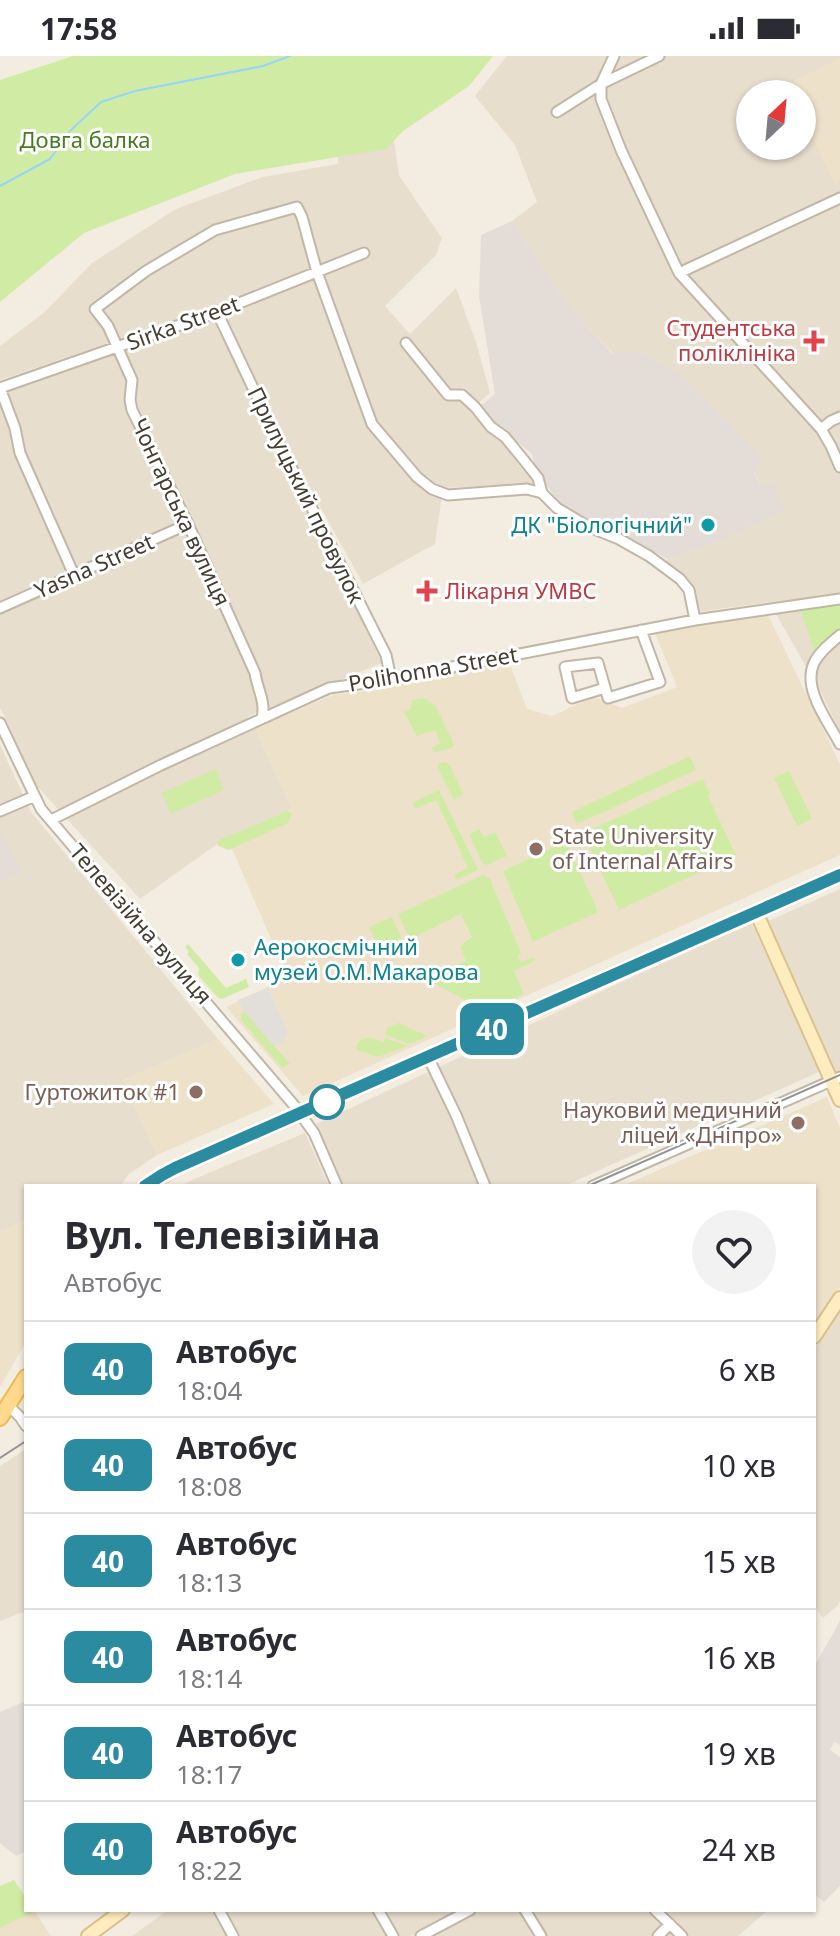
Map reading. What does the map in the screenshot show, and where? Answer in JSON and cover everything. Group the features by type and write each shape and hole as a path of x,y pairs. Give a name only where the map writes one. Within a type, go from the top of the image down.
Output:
{"main road":[{"path":"148,1184 162,1175 840,875"},
{"path":"756,912 836,1079 840,1100"},
{"path":"816,1334 840,1298"},
{"path":"4,1412 24,1380"},
{"path":"88,1936 120,1912"}],"street":[{"path":"614,56 601,84 601,99 621,150 679,273 821,429 840,467"},
{"path":"557,112 601,84 659,56"},
{"path":"679,273 840,198"},
{"name":"Чонгарська вулиця","path":"262,718 262,698 255,673 188,524 132,410 132,380 108,326 95,309 146,271 215,230 297,207 317,272"},
{"name":"Sirka Street","path":"0,388 217,312 364,253"},
{"path":"317,272 372,424 417,477 432,489 448,495 527,489 542,493 570,517 619,539 680,579 689,590 695,620"},
{"name":"Прилуцький провулок","path":"217,312 386,655 391,679"},
{"path":"406,343 448,395 462,395 491,427 505,437 538,478 542,493"},
{"path":"0,388 15,428 20,453 74,575"},
{"path":"821,429 840,417"},
{"name":"Yasna Street","path":"0,608 188,524"},
{"name":"Polihonna Street","path":"51,820 161,765 329,688 391,679 695,620 840,599"},
{"path":"605,688 572,698 565,667 598,663 608,698 660,682 641,630"},
{"path":"840,635 813,664 811,680 813,692 840,744"},
{"name":"Телевізійна вулиця","path":"0,723 41,809 301,1114 314,1133 336,1184"},
{"path":"0,811 35,796"},
{"path":"428,1057 484,1184"},
{"path":"598,1184 836,1079"},
{"path":"4,1412 20,1417 24,1423"},
{"path":"220,1912 233,1936"},
{"path":"379,1912 393,1936"},
{"path":"421,1936 466,1912"},
{"path":"526,1912 541,1936"},
{"path":"657,1912 682,1936"},
{"path":"658,1936 670,1924"}],"shaded area":[{"path":"507,56 840,56 840,731 769,602 697,612 690,580 666,562 667,559 705,547 761,486 754,472 761,458 614,354 558,290 512,221 537,202 515,145 475,96"},
{"path":"840,58 840,182 835,185 816,145 816,80 796,80"},
{"path":"391,119 399,176 442,238 436,255 385,306 410,334 456,288 490,393 469,411 503,444 533,483 443,488 435,544 363,584 214,307 0,380 0,346 45,312 92,263 176,209 263,177 338,164 337,121"},
{"path":"512,221 558,290 613,354 633,350 682,375 762,458 754,473 761,486 773,482 786,510 705,547 667,559 563,508 536,470 532,454 492,421 480,406 495,394 479,296 481,235"},
{"path":"215,319 382,663 247,717 292,809 227,837 140,899 35,784 0,707 0,395"},
{"name":"State University of Internal Affairs","path":"767,613 840,764 840,855 303,1096 226,1007 290,976 227,837 292,809 255,728 333,695 383,689 408,681 509,662 527,709 552,716 593,697 622,708 677,687 655,633"},
{"path":"0,745 31,812 218,1039 123,1080 157,1155 129,1174 122,1184 24,1184 24,1221 0,1232"},
{"path":"0,833 22,873 0,883"},
{"path":"840,889 840,1070 834,1073 766,922"},
{"path":"751,922 821,1071 568,1184 342,1184 316,1124"},
{"path":"268,988 288,1032 284,1041 274,1046 238,1000"},
{"name":"Гуртожиток #1","path":"218,1039 274,1104 157,1155 123,1080"},
{"path":"827,1097 840,1128 840,1287 816,1321 816,1184 627,1184"},
{"path":"305,1133 328,1184 184,1184"},
{"path":"24,1221 24,1345 0,1387 0,1232"},
{"path":"840,1312 840,1601 823,1618 816,1608 816,1347"},
{"path":"24,1450 24,1614 0,1621 0,1466"},
{"path":"840,1621 840,1745 834,1742 830,1750 840,1757 840,1886 824,1902 816,1896 816,1663"},
{"path":"24,1702 24,1852 16,1856 0,1843 0,1712"},
{"path":"14,1880 24,1895 24,1912 35,1912 51,1936 0,1936 0,1886"},
{"path":"165,1912 456,1912 410,1936 132,1936"},
{"path":"475,1912 766,1912 738,1936 431,1936"}],"green space":[{"name":"Довга балка","path":"73,56 493,56 469,86 403,131 386,149 235,174 84,233 0,302 0,80"},
{"path":"840,604 840,630 815,654 801,611"},
{"path":"424,698 435,705 453,742 451,748 436,752 431,748 441,743 435,730 417,736 404,712 410,710 412,700"},
{"path":"690,756 696,770 577,824 572,812"},
{"path":"446,762 463,794 454,800 438,768 438,764"},
{"path":"215,769 224,790 171,814 162,793"},
{"path":"789,771 812,819 797,826 774,778"},
{"path":"703,779 736,855 619,910 585,832"},
{"path":"439,790 478,870 456,880 455,875 468,868 436,800 415,809 412,803"},
{"path":"287,811 292,814 288,823 229,850 218,846 217,841"},
{"path":"479,829 484,837 495,832 507,856 487,865 482,863 469,834"},
{"path":"566,841 598,912 533,942 503,871"},
{"path":"483,875 490,879 521,953 518,956 521,962 534,957 536,960 514,971 524,994 486,1011 435,984 431,975 466,961 460,946 472,937 461,914 410,939 398,914"},
{"path":"392,917 403,942 381,952 369,927"},
{"path":"188,944 226,988 246,979 249,987 218,998 198,975 199,968 187,954 189,952 185,947"},
{"path":"244,1011 290,1064 282,1068 241,1020"},
{"path":"398,1023 428,1036 409,1044 385,1033 387,1028"},
{"path":"369,1037 383,1042 386,1038 407,1046 378,1057 357,1050 359,1041"},
{"path":"14,1880 24,1895 24,1912 33,1912 0,1928 0,1886"}],"waterway":[{"path":"0,186 50,159 70,131 101,102 135,91 263,66 290,56"}],"tram line":[{"path":"593,1184 840,1075"},
{"path":"0,1458 24,1442"}],"bus line":[{"name":"40","path":"148,1184 175,1168 840,875"}],"place":[{"name":"Студентська поліклініка","path":"814,341"},
{"name":"ДК \"Біологічний\"","path":"708,525"},
{"name":"Лікарня УМВС","path":"427,591"},
{"name":"State University of Internal Affairs","path":"536,849"},
{"name":"Аерокосмічний музей О.М.Макарова","path":"238,960"},
{"name":"Гуртожиток #1","path":"196,1092"},
{"name":"Науковий медичний ліцей «Дніпро»","path":"798,1123"}]}
